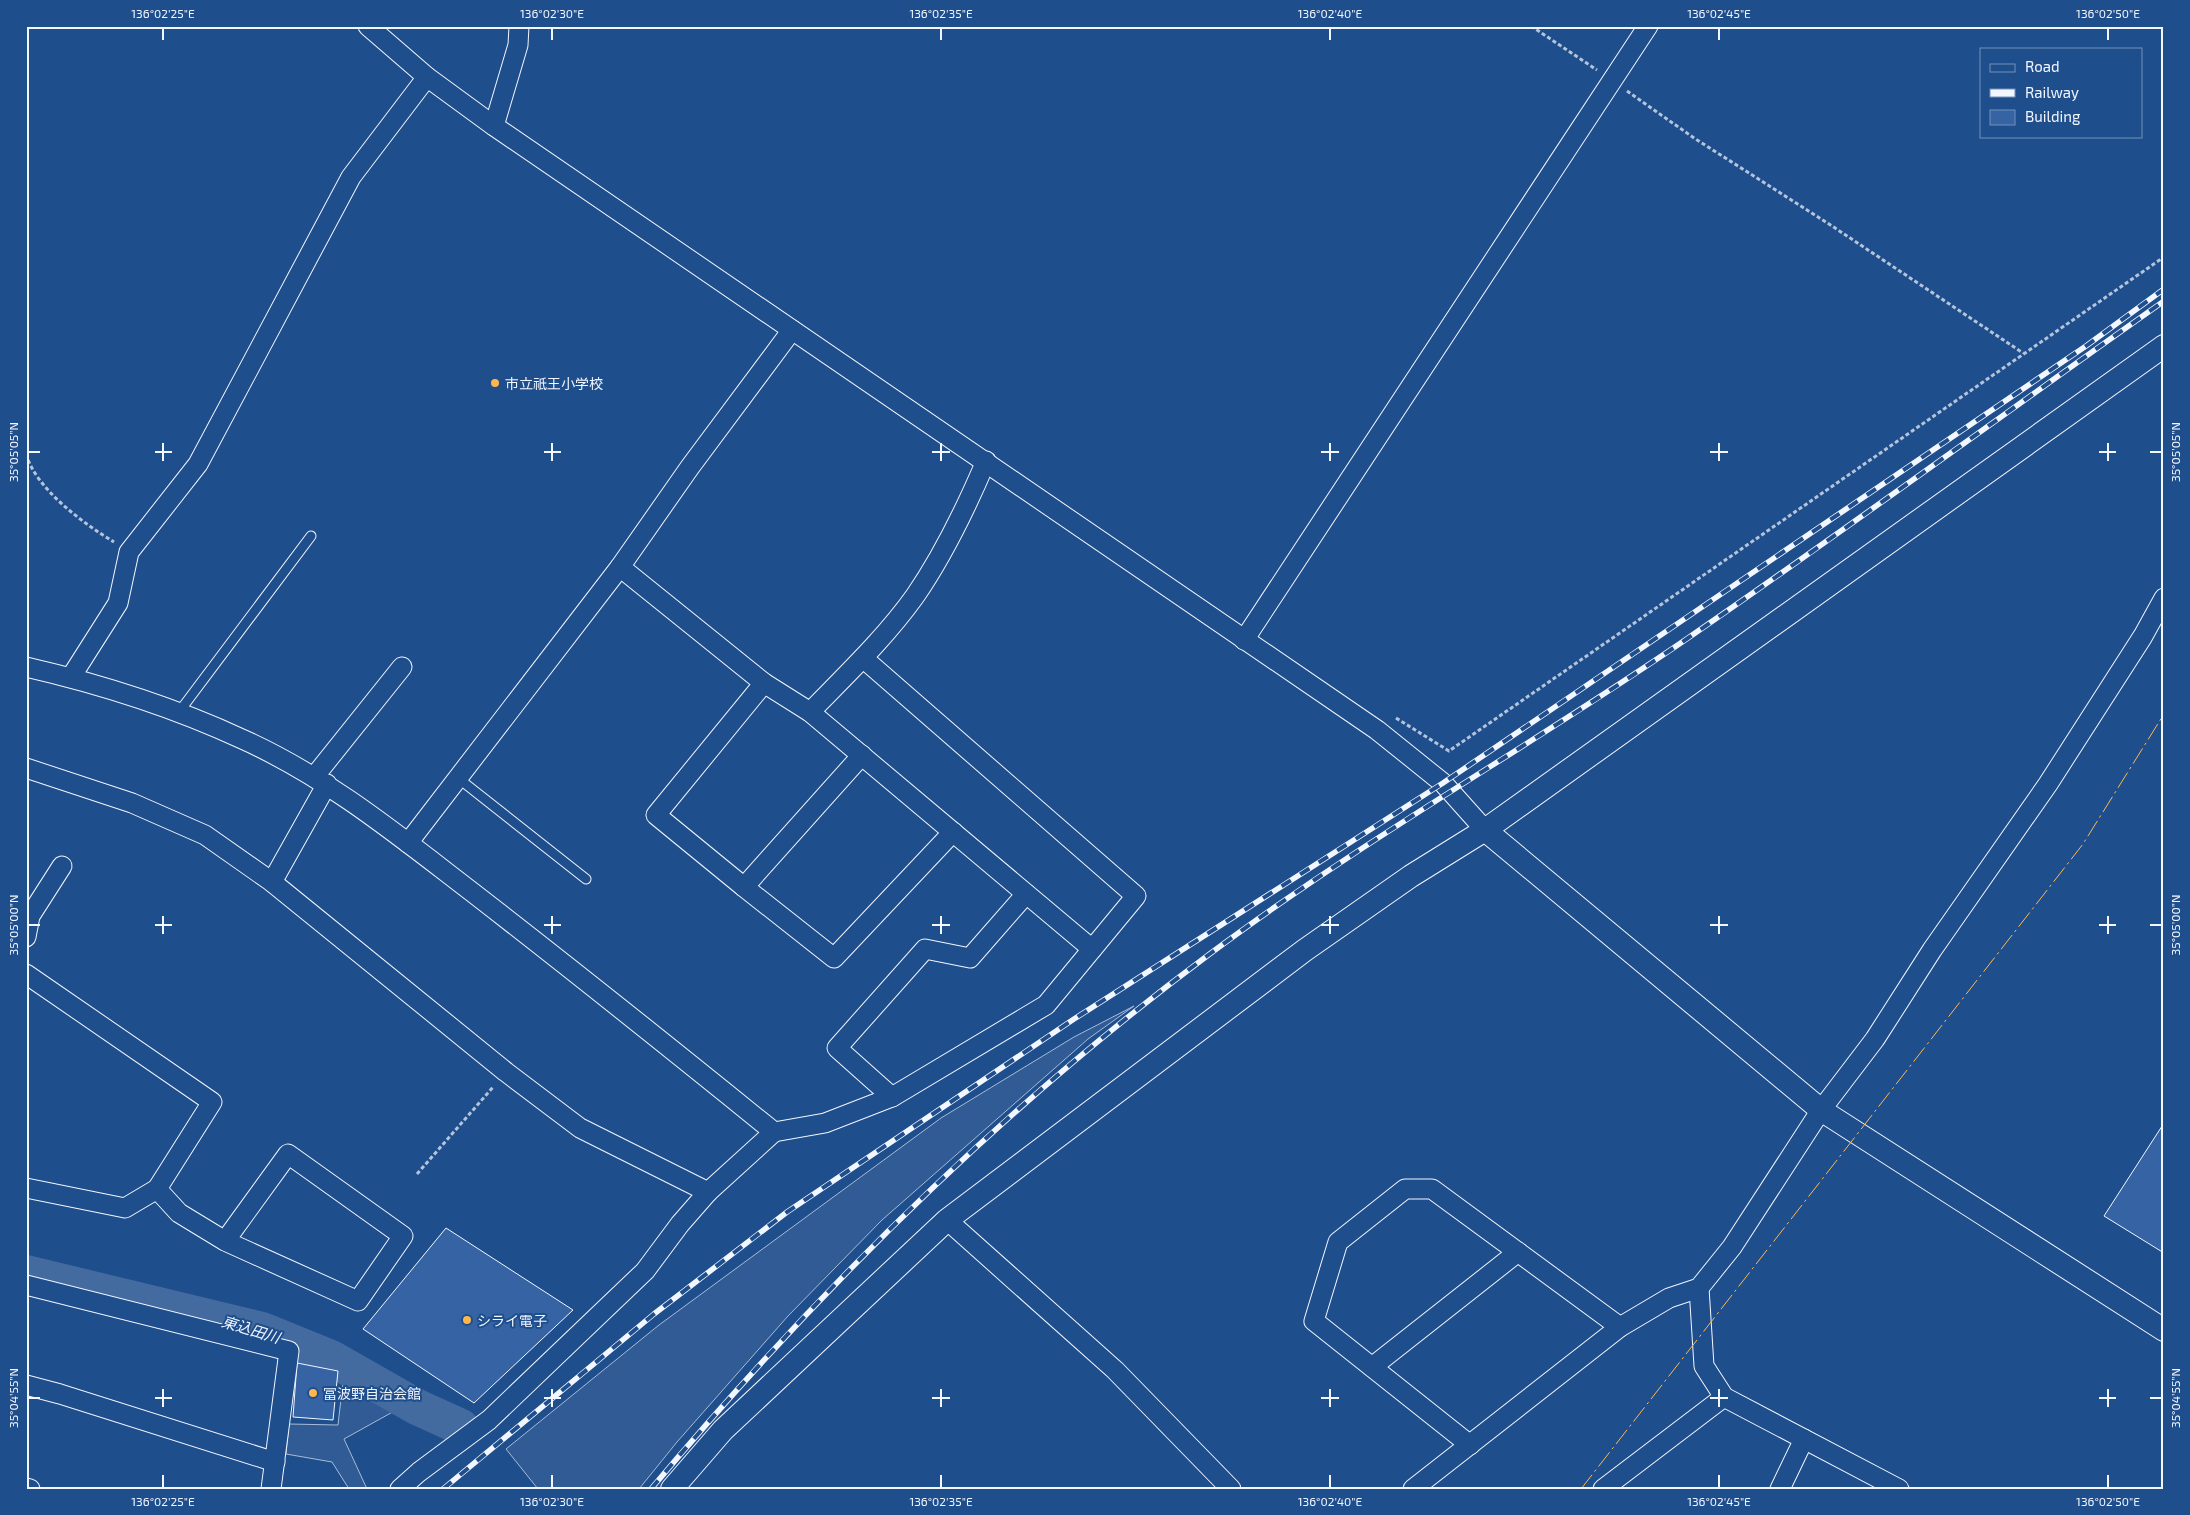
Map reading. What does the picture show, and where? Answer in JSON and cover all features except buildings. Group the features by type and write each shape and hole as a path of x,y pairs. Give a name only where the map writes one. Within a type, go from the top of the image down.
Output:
{"street":[{"path":"368,26 427,77 494,126 986,461 1411,756 1443,783 1485,830 1821,1110 2164,1330"},
{"path":"494,126 518,45 519,26"},
{"path":"1244,640 1648,26"},
{"path":"70,677 118,603 129,552 198,464 351,177 427,77"},
{"path":"408,843 620,567 690,466 792,330"},
{"path":"672,1489 723,1430 947,1220 1305,950 1411,876 1485,830 2164,346"},
{"path":"810,712 863,658 915,596 958,524 986,461"},
{"path":"620,567 764,683 810,712 1092,949"},
{"path":"1423,1486 1470,1445 1620,1327 1669,1298 1699,1288 1732,1247 1821,1110 1875,1039 1932,950 2048,784 2164,598"},
{"path":"400,1489 419,1472 489,1420 639,1277 680,1224 708,1192 774,1132 825,1124 892,1097 1046,1005 1136,896 863,658"},
{"path":"26,666 70,677 180,712 244,739 321,781 408,843 558,959 774,1132"},
{"path":"272,882 321,781 402,667"},
{"path":"764,683 656,815 834,958 953,832"},
{"path":"744,887 862,755"},
{"path":"26,768 132,803 206,835 272,882 506,1072 580,1128 708,1192"},
{"path":"26,936 30,916 62,866"},
{"path":"892,1097 836,1048 925,949 970,958 1026,894"},
{"path":"26,974 212,1102 157,1189 125,1208 26,1188"},
{"path":"157,1189 179,1213 224,1241 358,1301 403,1236 288,1154 224,1241"},
{"path":"1470,1445 1314,1321 1338,1242 1405,1188 1432,1188 1620,1327"},
{"path":"947,1220 1114,1370 1231,1489"},
{"path":"1372,1367 1518,1252"},
{"path":"27,1288 289,1351 271,1489"},
{"path":"1699,1288 1704,1366 1724,1397 1898,1488"},
{"path":"26,1385 69,1396 275,1462"},
{"path":"1603,1489 1724,1397"},
{"path":"1780,1489 1804,1438"},
{"path":"26,1488 30,1489"}],"lane":[{"path":"180,712 311,536"},
{"path":"458,778 586,879"}],"path":[{"path":"1531,26 1694,138 1829,224 2023,353"},
{"path":"1391,715 1449,750 2164,256"},
{"path":"26,454 30,468 48,490 94,530 129,552"},
{"path":"417,1174 506,1072"}],"shaded area":[{"path":"1134,1006 1088,1039 882,1220 788,1316 677,1442 639,1489 538,1489 506,1449 659,1325 941,1118 1074,1037"},
{"path":"343,1381 398,1409 344,1439 367,1489 349,1489 332,1462 286,1454 289,1424 338,1425"}],"waterway":[{"name":"東込田川","path":"26,1273 262,1330 331,1358 417,1407 461,1427"}],"railway":[{"path":"443,1489 654,1314 787,1212 1074,1019 1443,783 2086,346 2164,289"},
{"path":"651,1489 714,1415 780,1343 915,1204 986,1138 1134,1012 1211,953 1328,871 1569,717 1688,638 1808,555 2164,301"}],"power":[{"path":"1581,1489 2083,844 2164,714"}],"place":[{"name":"市立祇王小学校","path":"495,383"},
{"name":"シライ電子","path":"467,1320"},
{"name":"冨波野自治会館","path":"313,1393"}]}
